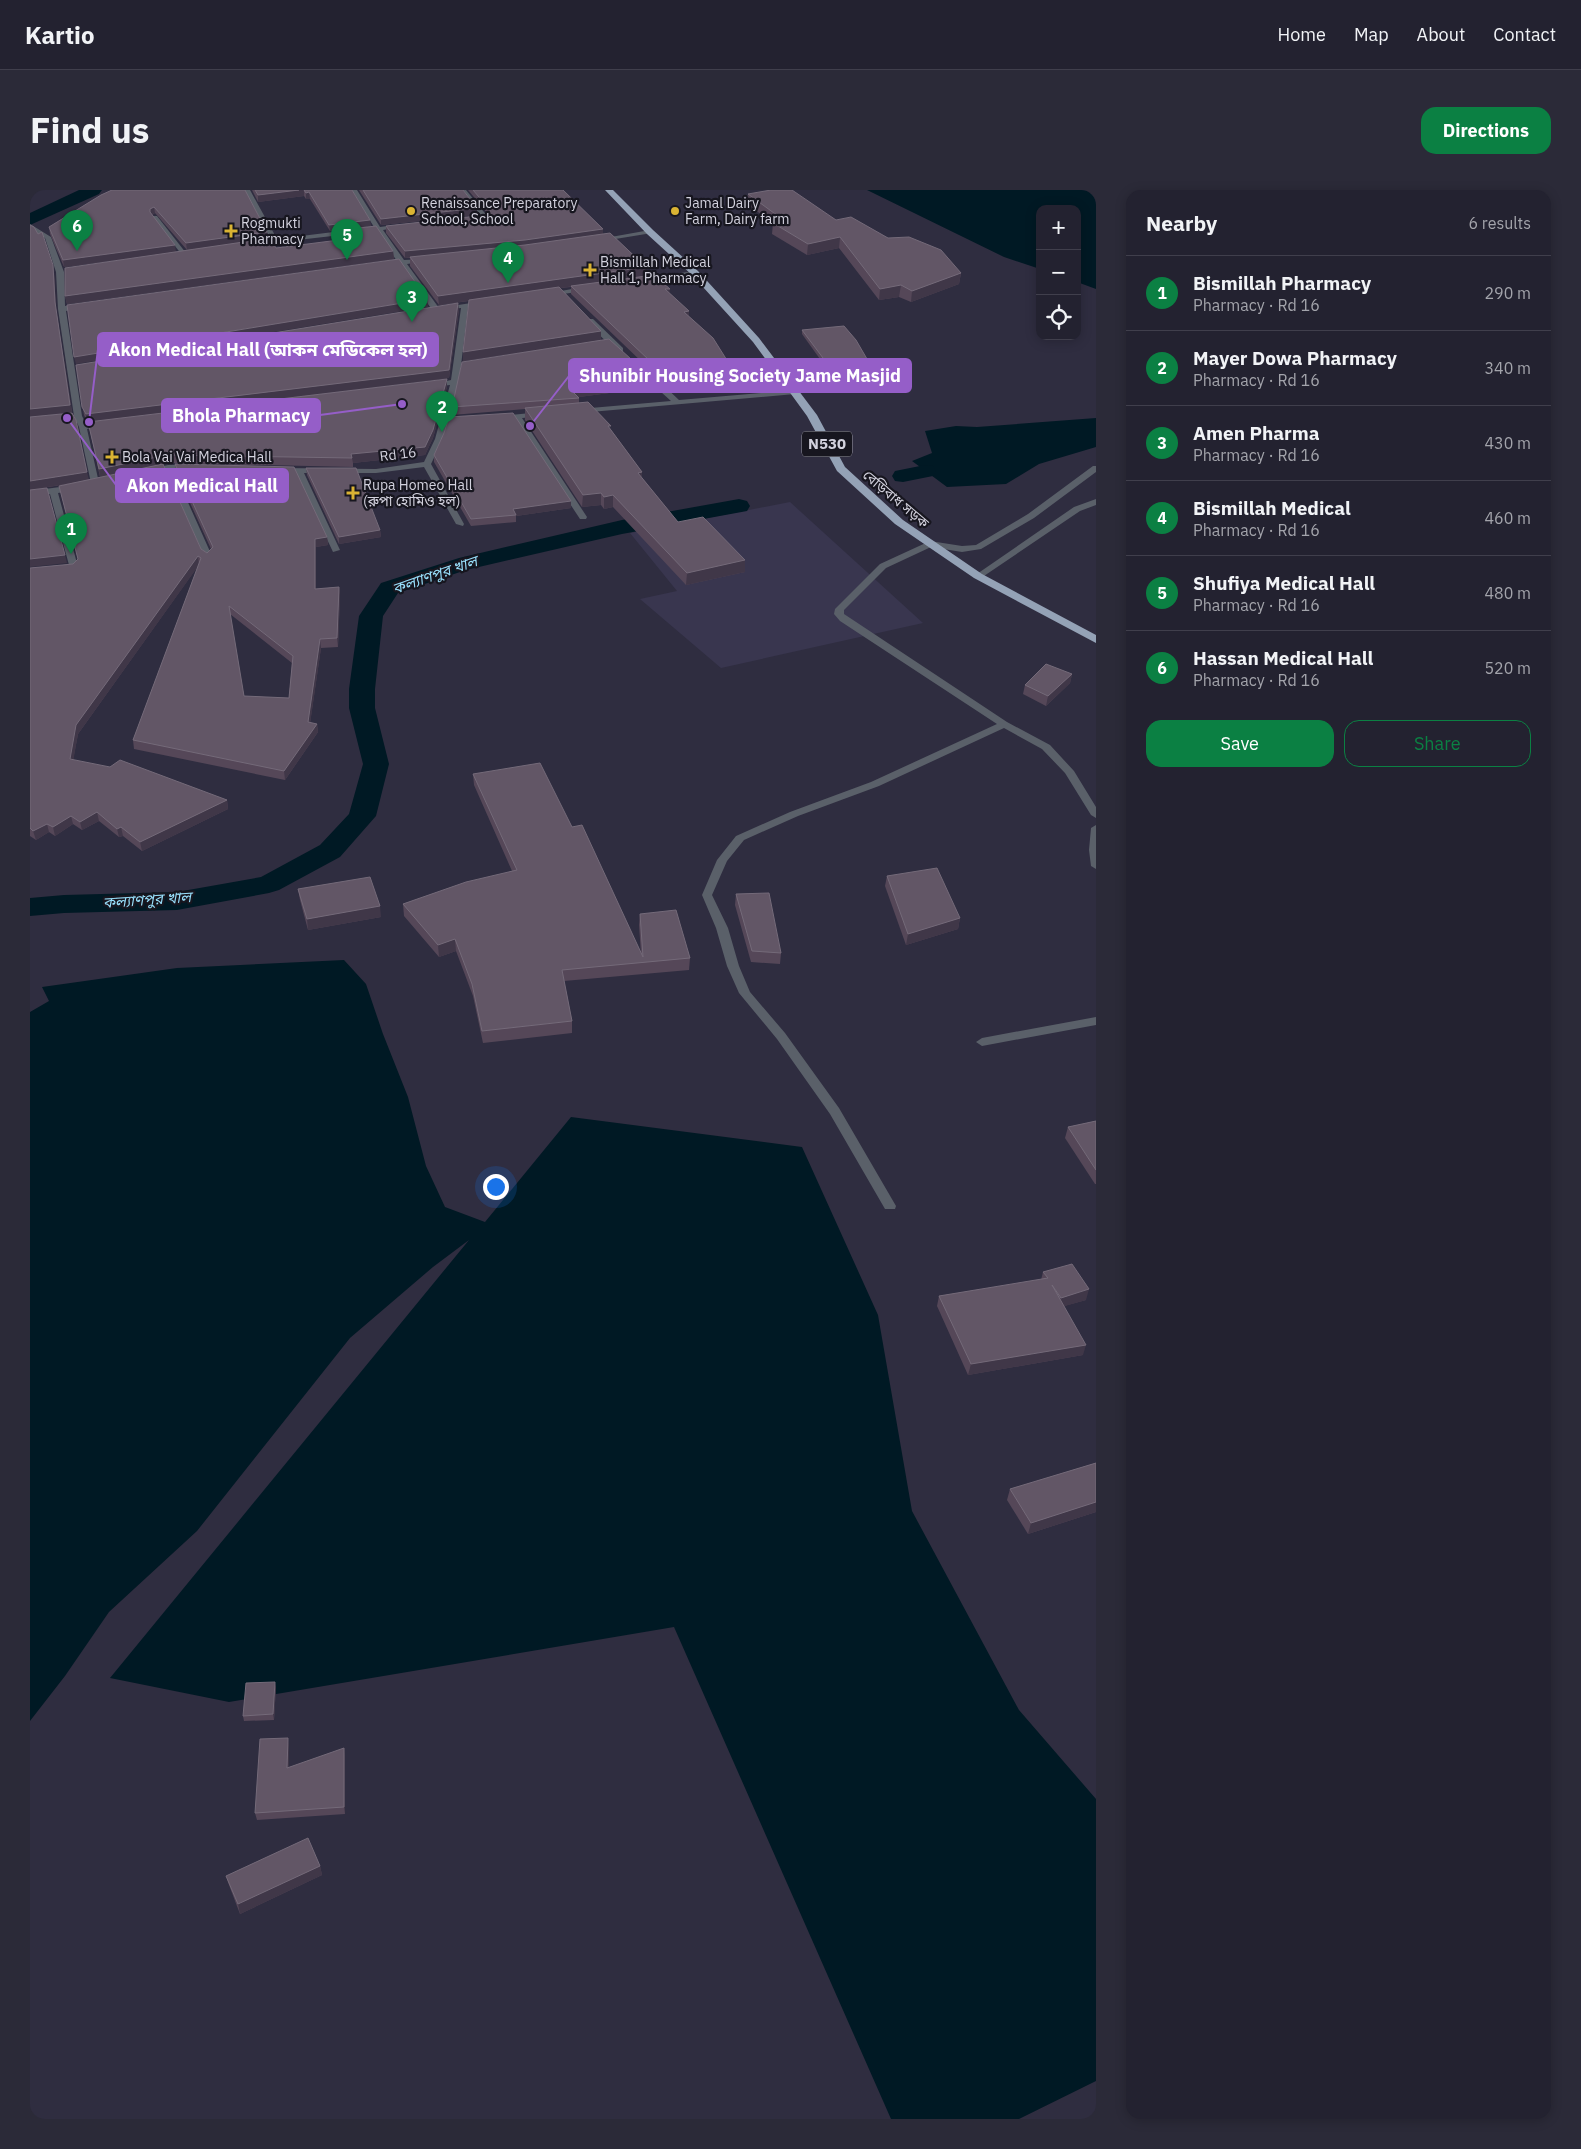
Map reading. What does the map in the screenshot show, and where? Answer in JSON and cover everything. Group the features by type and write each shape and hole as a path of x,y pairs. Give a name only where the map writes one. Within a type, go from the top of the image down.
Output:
{"highway":[{"name":"বেড়িবাধ সড়ক","path":"609,190 650,232 695,273 756,340 812,415 841,469 899,522 930,544 978,576 1096,640"}],"street":[{"path":"247,190 275,241"},
{"path":"354,190 378,229 436,309"},
{"path":"463,190 486,218 466,220"},
{"path":"155,217 184,254"},
{"path":"30,226 48,237 60,272 62,309 78,416 83,427 95,483"},
{"path":"248,245 407,226"},
{"path":"592,240 650,232"},
{"path":"174,255 193,253"},
{"path":"382,265 439,258"},
{"path":"60,272 70,270"},
{"path":"638,281 695,273"},
{"path":"542,295 600,287"},
{"path":"562,292 568,299"},
{"path":"426,311 494,302"},
{"path":"62,309 91,305"},
{"name":"Rd 16","path":"271,470 376,471 426,464 439,439 454,382 464,305"},
{"path":"581,312 626,355"},
{"path":"602,344 611,342"},
{"path":"457,366 466,365"},
{"path":"72,369 82,367"},
{"path":"640,368 676,401"},
{"path":"425,386 454,382"},
{"path":"567,412 794,392"},
{"path":"490,418 547,414"},
{"path":"69,417 78,416"},
{"path":"517,417 583,517"},
{"path":"444,420 472,419"},
{"path":"83,427 112,423"},
{"path":"426,464 460,524"},
{"path":"168,467 208,556"},
{"path":"140,473 168,467 206,468"},
{"path":"1096,468 1089,471 1031,516 978,548 962,549 930,544 884,566 840,609 839,614 1004,724 1046,747 1068,772 1096,815"},
{"path":"299,471 336,550"},
{"path":"30,494 104,481"},
{"path":"30,572 74,567 53,491"},
{"path":"978,576 1077,509 1096,502"},
{"path":"890,1206 835,1112 781,1036 746,993 733,966 722,928 707,895 722,860 740,838 794,814 875,784 1004,724"},
{"path":"1096,828 1094,850 1096,866"},
{"path":"982,1042 1096,1021"}],"shaded area":[{"path":"790,502 923,623 721,668 640,599 677,591 630,533"}],"water":[{"path":"867,190 1096,190 1096,289 1081,283 1081,205 1036,205 1036,268 1004,257"},
{"path":"1096,418 1096,447 1039,464 1006,484 947,487 912,461 932,453 925,431 956,426 977,427"},
{"path":"344,960 366,984 408,1097 426,1166 445,1207 485,1222 571,1117 802,1147 878,1315 912,1511 1019,1710 1096,1799 1096,2081 1019,2119 891,2119 674,1627 229,1702 110,1678 469,1240 433,1267 350,1338 197,1531 109,1612 65,1676 30,1721 30,1012 49,1001 42,987 177,968"}],"building":[{"path":"112,190 245,190 267,232 186,243 154,207 150,209 150,212 175,245 63,260 49,227"},
{"path":"255,190 299,190 258,195"},
{"path":"304,190 352,190 370,220 329,225 309,192 306,193"},
{"path":"363,190 463,190 477,208 381,219"},
{"path":"473,190 563,190 603,229 525,240 405,251 386,226 490,213 490,210"},
{"path":"771,190 792,190 836,220 851,217 888,238 909,237 941,250 961,273 912,291 901,285 880,289 840,237 808,244 773,223 782,219 748,194"},
{"path":"30,225 34,227 38,234 42,232 53,265 55,302 70,405 30,409"},
{"path":"376,226 393,251 65,296 65,268 271,238 276,248 339,240 333,231"},
{"path":"610,233 646,267 438,296 410,257 525,245"},
{"path":"399,259 427,299 74,357 67,305"},
{"path":"654,275 670,289 665,289 689,311 684,312 713,338 735,373 670,380 571,286"},
{"path":"559,287 601,331 463,352 469,300"},
{"path":"458,303 449,370 86,414 82,407 76,365"},
{"path":"844,326 856,340 874,371 866,371 871,379 841,382 802,330"},
{"path":"609,339 654,380 572,391 579,398 452,407 462,362"},
{"path":"447,379 433,430 425,447 351,454 352,458 167,455 99,469 88,422"},
{"path":"588,402 611,426 608,426 642,472 638,473 678,522 703,517 745,560 687,573 613,495 604,497 601,493 583,495 525,408"},
{"path":"72,413 76,420 87,472 30,481 30,417"},
{"path":"513,413 571,501 513,509 516,515 471,519 434,455 449,417"},
{"path":"163,464 201,549 207,553 213,547 175,464 294,467 327,537 315,539 315,589 339,587 337,638 320,639 308,722 317,724 284,771 133,740 201,558 198,556 76,725 70,759 110,767 120,760 227,800 140,842 121,827 117,829 97,812 80,822 71,816 53,827 47,824 33,831 30,828 30,568 73,564 78,559 59,486","holes":["229,606 293,656 289,698 244,696"]},
{"path":"306,468 356,468 380,530 339,537"},
{"path":"47,488 65,555 30,559 30,490"},
{"path":"1046,664 1072,674 1048,696 1025,685"},
{"path":"540,763 572,827 582,825 643,957 640,914 676,910 690,958 562,970 572,1021 482,1031 472,984 455,939 438,945 403,904 466,882 517,870 473,774"},
{"path":"937,868 960,918 908,934 887,876"},
{"path":"370,877 380,906 307,919 298,889"},
{"path":"769,893 781,953 752,951 736,894"},
{"path":"1096,1121 1096,1170 1068,1127"},
{"path":"1072,1264 1089,1289 1061,1298 1052,1285 1086,1345 971,1364 939,1296 1048,1278 1043,1272"},
{"path":"1096,1463 1096,1502 1031,1523 1010,1489"},
{"path":"275,1682 273,1714 243,1716 246,1683"},
{"path":"288,1738 287,1768 344,1748 344,1807 255,1813 260,1739"},
{"path":"308,1838 320,1866 238,1904 226,1876"}],"waterway":[{"path":"30,220 93,190"},
{"name":"কল্যাণপুর খাল","path":"903,476 925,471"},
{"name":"কল্যাণপুর খাল","path":"30,907 64,904 177,901 269,884 330,851 362,816 376,764 362,708 362,689 371,616 389,588 459,565 622,527 739,506"}],"place":[{"name":"Renaissance Preparatory School, School","path":"411,211"},
{"name":"Jamal Dairy Farm, Dairy farm","path":"675,211"},
{"name":"Rogmukti Pharmacy","path":"231,231"},
{"name":"Hassan Medical Hall","path":"77,251"},
{"name":"Shufiya Medical Hall","path":"347,260"},
{"name":"Bismillah Medical Hall 1, Pharmacy","path":"590,270"},
{"name":"Bismillah Medical","path":"508,283"},
{"name":"Amen Pharma","path":"412,322"},
{"name":"Bhola Pharmacy","path":"402,404"},
{"name":"Akon Medical Hall","path":"67,418"},
{"name":"Akon Medical Hall (আকন মেডিকেল হল)","path":"89,422"},
{"name":"Shunibir Housing Society Jame Masjid","path":"530,426"},
{"name":"Mayer Dowa Pharmacy","path":"442,432"},
{"name":"Bola Vai Vai Medica Hall","path":"112,457"},
{"name":"Rupa Homeo Hall (রুপা হোমিও হল)","path":"353,493"},
{"name":"Bismillah Pharmacy","path":"71,554"}]}
